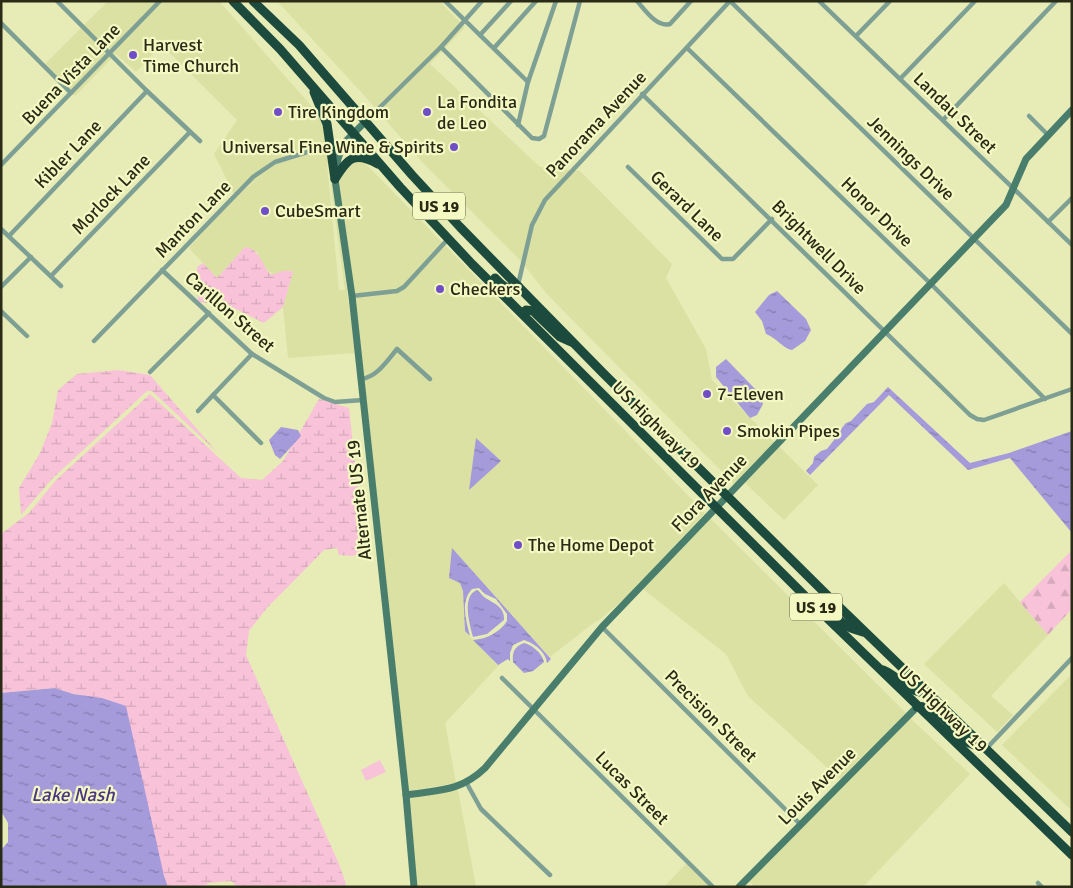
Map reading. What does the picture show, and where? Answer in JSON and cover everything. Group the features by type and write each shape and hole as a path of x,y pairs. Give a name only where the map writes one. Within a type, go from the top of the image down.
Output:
{"highway":[{"name":"US Highway 19","path":"233,1 310,82 448,239 917,707 1072,855"},
{"path":"249,1 265,14"},
{"name":"US Highway 19","path":"254,1 265,14 299,45 437,204 727,496 1072,832"},
{"path":"310,82 327,124 336,179"},
{"path":"336,179 345,163 357,157 368,159 383,167"},
{"path":"433,223 459,243 502,286 508,289 518,286"},
{"path":"522,313 526,310 533,311 560,337 576,344"},
{"path":"824,615 832,615 839,618 848,627 866,633"},
{"path":"878,668 893,674 916,693 928,693"},
{"path":"917,707 923,706 931,709 968,742 986,750"}],"street":[{"path":"57,1 200,141"},
{"name":"Buena Vista Lane","path":"1,165 160,1"},
{"path":"445,1 528,82"},
{"path":"366,121 441,47 482,1"},
{"path":"480,35 511,1"},
{"path":"494,48 536,1"},
{"path":"518,125 528,82 556,1"},
{"path":"441,47 518,125 532,138 539,139 544,136 580,1"},
{"path":"637,1 659,24 666,26 690,2"},
{"name":"Panorama Avenue","path":"518,286 532,225 539,209 552,191 730,1"},
{"name":"Jennings Drive","path":"730,1 1072,334"},
{"name":"Landau Street","path":"819,1 1072,245"},
{"path":"856,36 890,1"},
{"path":"900,79 975,1"},
{"path":"943,120 1056,1"},
{"path":"1,23 71,93"},
{"name":"Honor Drive","path":"687,48 931,284 1045,399"},
{"name":"Kibler Lane","path":"9,236 147,91"},
{"name":"Brightwell Drive","path":"642,94 970,415 984,420 1045,399"},
{"name":"Flora Avenue","path":"406,794 458,787 474,778 485,768 602,627 1006,204 1014,190 1026,159 1072,110"},
{"path":"1029,116 1048,135"},
{"name":"Alternate US 19","path":"366,121 341,149 336,179 352,296 406,794 414,887"},
{"name":"Morlock Lane","path":"51,276 190,132"},
{"name":"Manton Lane","path":"94,341 261,170 275,162 330,145"},
{"path":"1,154 6,160"},
{"name":"Gerard Lane","path":"628,167 722,259 733,259 772,220"},
{"path":"1048,222 1072,198"},
{"path":"1,229 62,286"},
{"path":"352,296 398,291 404,287 448,239"},
{"path":"1,287 31,257"},
{"name":"Carillon Street","path":"162,270 252,354 324,398 335,402 363,400"},
{"path":"1,311 28,336"},
{"path":"150,372 209,313"},
{"path":"361,379 369,378 375,374 397,349 430,379"},
{"path":"198,411 252,354"},
{"path":"1045,399 1072,389"},
{"path":"213,395 261,443"},
{"name":"Precision Street","path":"602,627 800,824"},
{"path":"986,750 1072,658"},
{"name":"Lucas Street","path":"502,678 713,887"},
{"name":"Louis Avenue","path":"739,887 917,707"},
{"path":"466,782 481,809 550,875"}],"shaded area":[{"path":"108,1 219,1 321,117 333,181 355,353 288,358 283,307 293,272 274,275 265,268 257,252 245,247 217,278 189,248 235,195 263,177 234,194 214,154 237,120 172,55 159,47 136,72 116,54 75,96 44,65","holes":["328,164 345,290 339,290"]},
{"path":"277,1 439,1 465,27 430,64 540,167 580,171 672,264 666,278 706,349 712,380 818,485 784,520 745,483 739,489 547,294 520,260 423,163 362,93"},
{"path":"355,161 363,161 705,513 627,596 597,622 550,657 452,549 463,591 465,631 497,665 502,662 445,723 456,783 408,791 355,296 339,180 347,166"},
{"path":"710,518 906,713 840,779 748,696 726,654 643,589"},
{"path":"1004,583 1048,635 991,696 1013,715 997,732 924,664"},
{"path":"1072,674 1072,808 1070,809 1002,745"},
{"path":"910,718 970,774 863,887 755,887 750,882 744,887"},
{"path":"458,790 476,887 417,887 409,797"},
{"path":"688,862 713,887 664,887"}],"green space":[{"path":"245,247 254,250 270,274 282,271 293,272 283,307 264,323 228,305 198,302 197,267 203,263 217,278"},
{"path":"118,370 150,375 217,452 152,391 147,391 53,478 21,515 19,488 40,453 52,423 58,390 77,374"},
{"path":"150,394 241,478 262,480 283,461 319,399 349,408 365,554 339,555 337,548 324,550 266,609 249,631 246,655 339,864 346,884 345,887 238,887 231,881 209,883 202,887 168,887 102,698 73,694 55,688 1,693 1,534 29,513 56,480"},
{"path":"1072,550 1072,609 1048,635 1020,602"},
{"path":"380,760 386,772 366,781 361,770"}],"water":[{"path":"777,291 806,319 811,330 805,341 792,350 766,334 762,321 755,312 769,295"},
{"path":"726,359 760,394 763,404 757,415 750,418 716,377 716,367"},
{"path":"888,387 970,463 1009,453 1072,431 1072,533 1010,458 968,470 889,395 810,475 806,471 813,463 814,457 827,449 846,423 851,421 867,404 874,402"},
{"path":"281,427 298,430 301,436 280,459 275,455 269,440"},
{"path":"476,438 501,461 469,490"},
{"path":"452,548 551,659 547,663 539,648 524,640 513,645 510,661 508,659 498,665 473,640 493,634 507,621 507,614 496,599 485,594 479,588 472,589 466,600 465,611 470,636 465,631 463,591 460,583 449,578"},
{"path":"477,590 500,608 504,615 504,620 487,634 473,637 468,604 472,593"},
{"path":"524,643 536,650 544,662 533,671 524,673 513,662 513,653 518,646"},
{"name":"Lake Nash","path":"55,688 73,694 102,698 126,706 168,887 1,887 1,850 8,842 8,823 1,811 1,693"}],"place":[{"name":"Harvest Time Church","path":"133,55"},
{"name":"Tire Kingdom","path":"278,112"},
{"name":"La Fondita de Leo","path":"427,112"},
{"name":"Universal Fine Wine & Spirits","path":"454,147"},
{"name":"CubeSmart","path":"265,211"},
{"name":"Checkers","path":"440,289"},
{"name":"7-Eleven","path":"707,394"},
{"name":"Smokin Pipes","path":"727,431"},
{"name":"The Home Depot","path":"518,545"}]}
